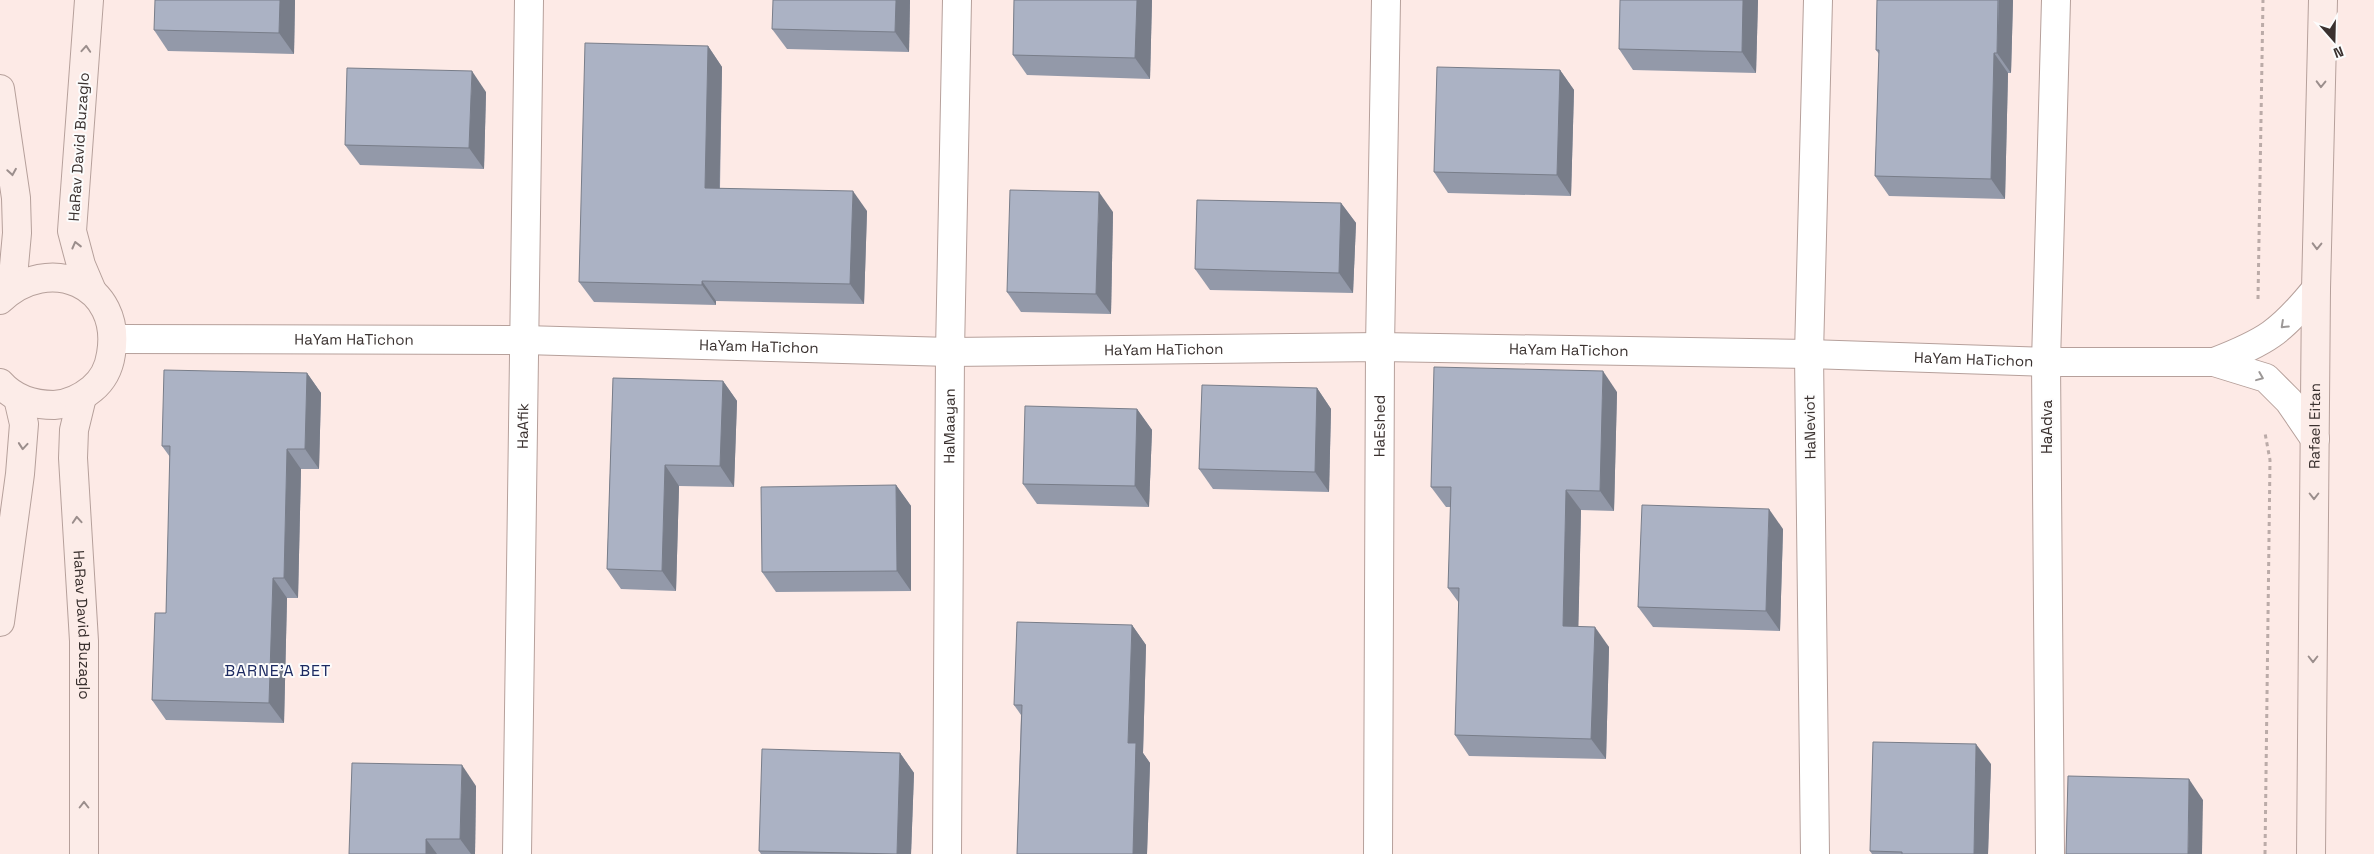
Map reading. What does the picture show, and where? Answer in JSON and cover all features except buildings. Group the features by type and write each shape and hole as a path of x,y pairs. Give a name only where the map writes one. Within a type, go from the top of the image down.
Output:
{"street":[{"name":"HaRav David Buzaglo","path":"89,0 72,232 81,265 92,291"},
{"name":"HaAfik","path":"517,854 529,0"},
{"name":"HaMaayan","path":"947,854 950,352 957,0"},
{"name":"HaEshed","path":"1378,854 1380,347 1386,0"},
{"name":"HaNeviot","path":"1816,854 1809,354 1818,0"},
{"name":"HaAdva","path":"2050,854 2046,362 2056,0"},
{"name":"Rafael Eitan","path":"2312,854 2316,289 2323,0"},
{"path":"0,89 16,198 17,233 6,294"},
{"path":"6,294 31,279 53,276 73,280 92,291 105,307 113,326 114,339 109,367 98,384 82,397 61,405 40,405 9,391"},
{"name":"HaYam HaTichon","path":"2214,362 2242,351 2277,332 2294,316 2316,289"},
{"name":"HaYam HaTichon","path":"114,339 524,340 950,352 1380,347 1809,354 2046,362 2214,362 2266,378 2289,401 2315,438"},
{"path":"0,622 24,433 24,424 9,391"},
{"name":"HaRav David Buzaglo","path":"82,397 74,430 73,458 84,641 84,854"}],"path":[{"path":"2258,268 2263,0"},
{"path":"2265,854 2270,460"}],"district":[{"name":"BARNE'A BET","path":"278,670"}]}
